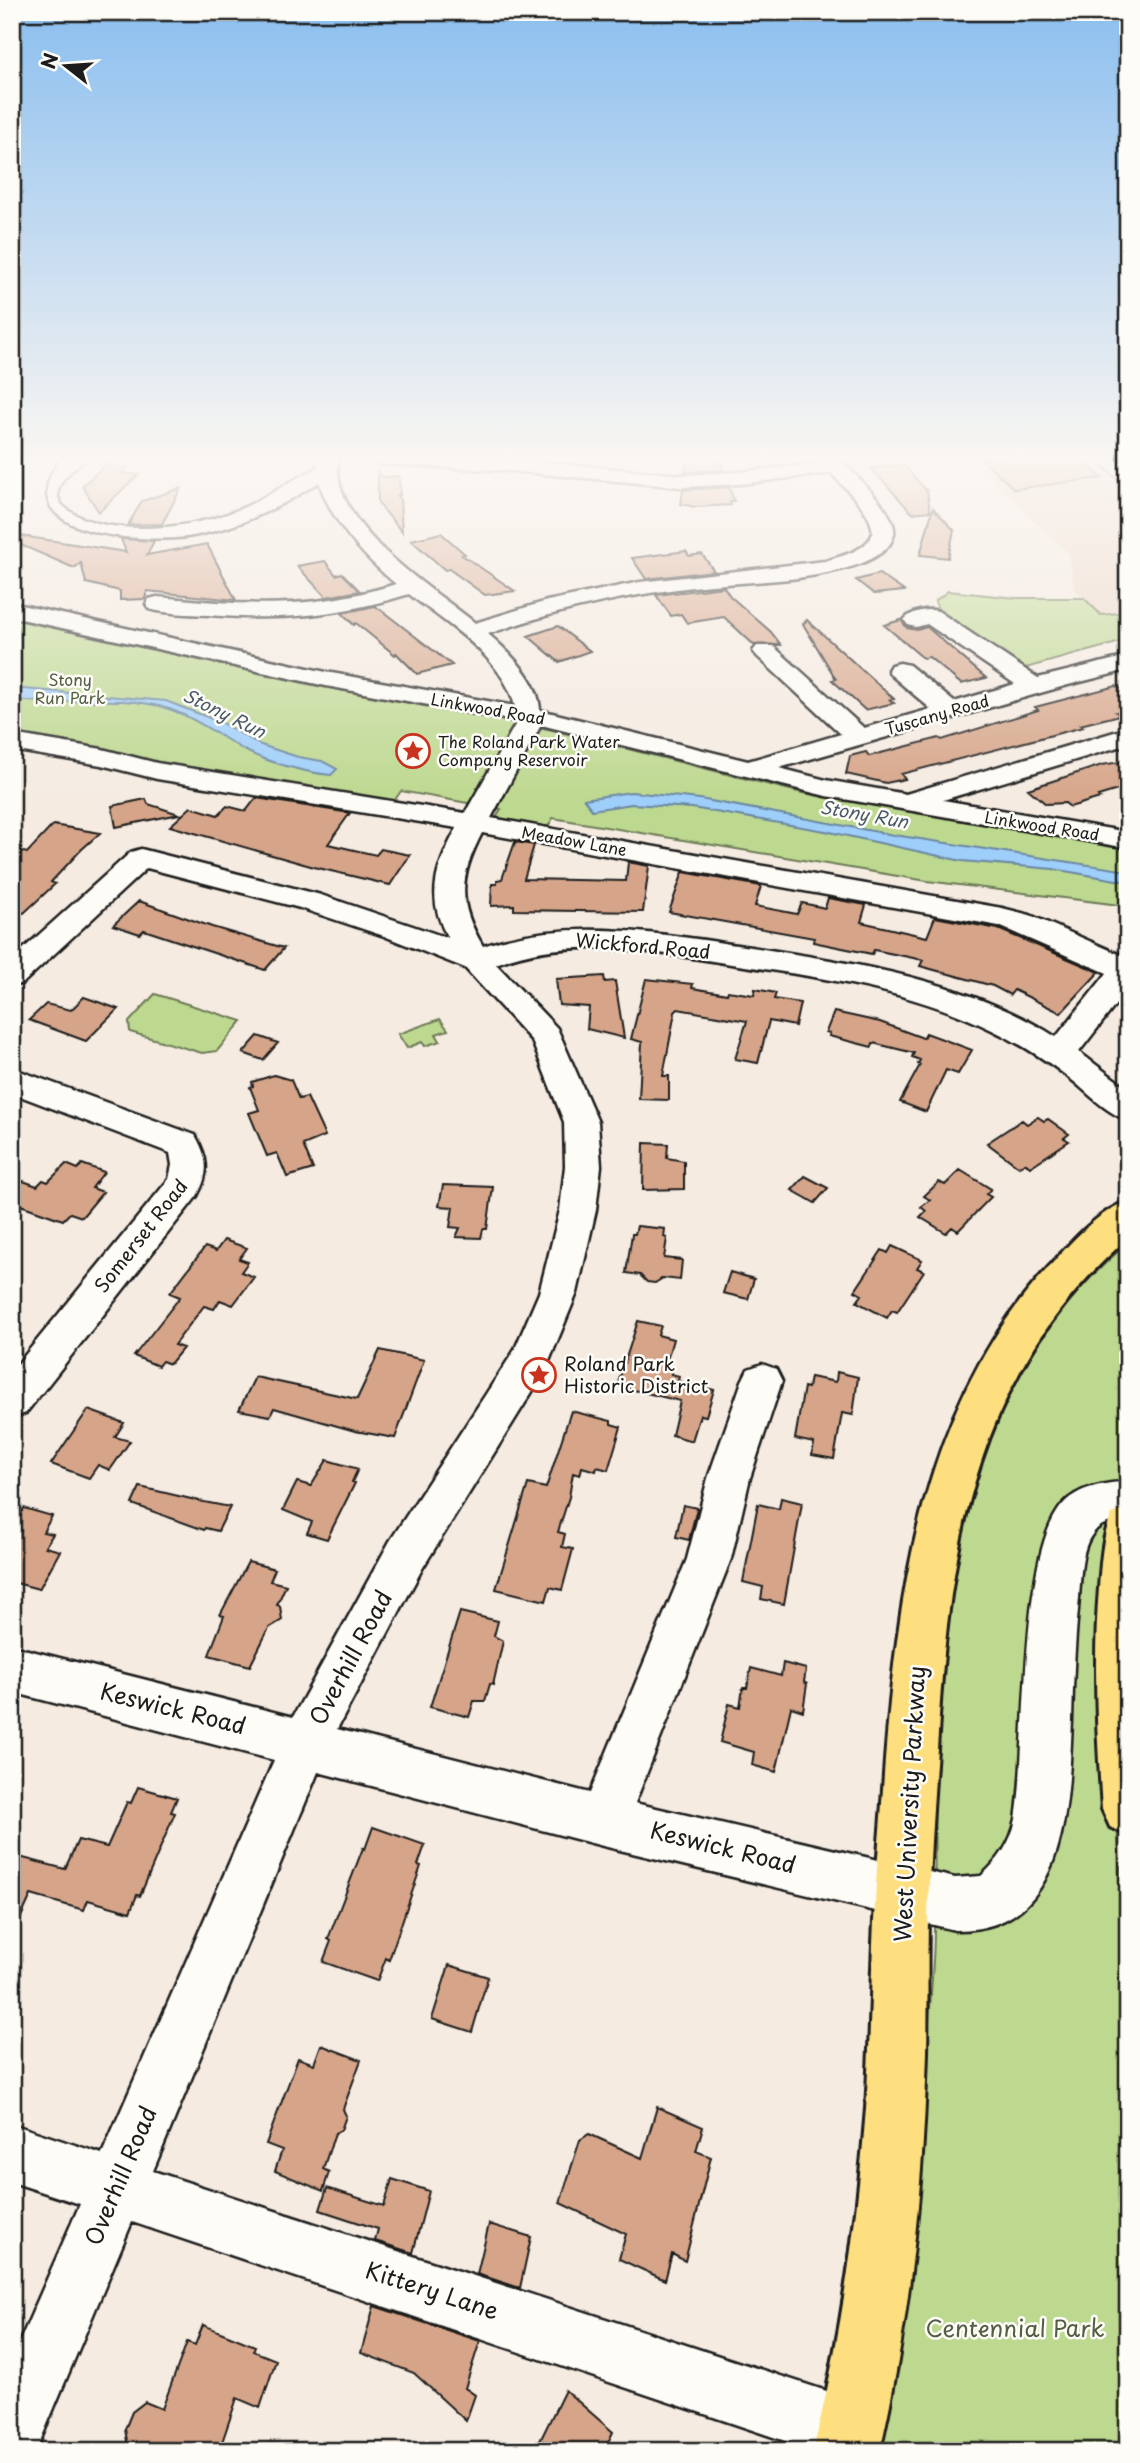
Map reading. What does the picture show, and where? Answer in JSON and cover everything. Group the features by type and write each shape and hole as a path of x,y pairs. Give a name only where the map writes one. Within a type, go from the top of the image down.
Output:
{"main road":[{"name":"West University Parkway","path":"849,2441 872,2322 888,2215 916,1675 925,1597 937,1540 969,1428 1020,1331 1076,1261 1128,1216"},
{"path":"1128,1529 1123,1563 1119,1672 1128,1809"}],"street":[{"path":"398,573 495,654 517,681 523,692 529,716 520,742 454,859 449,886 449,913 429,924 402,932"},
{"path":"471,632 575,600 698,580 765,573"},
{"path":"157,604 295,610 344,605 412,586"},
{"name":"Linkwood Road","path":"12,610 326,679 529,716 747,769 904,803 1122,832"},
{"path":"916,620 930,616 1035,687"},
{"path":"765,651 859,737"},
{"name":"Tuscany Road","path":"747,769 1128,663"},
{"path":"900,670 949,711"},
{"path":"904,803 1128,736"},
{"name":"Meadow Lane","path":"12,742 102,757 157,771 473,822 1002,917 1127,969"},
{"path":"12,976 141,858 244,880 402,932 476,961"},
{"name":"Overhill Road","path":"12,2433 307,1743 357,1642 406,1555 531,1359 558,1293 578,1210 583,1166 581,1122 546,1036 476,961 449,913"},
{"name":"Wickford Road","path":"476,961 492,953 523,945 579,940 666,945 829,970 949,1001 1014,1027 1060,1054 1128,1108"},
{"path":"1060,1054 1127,969"},
{"name":"Somerset Road","path":"12,1080 183,1144 191,1158 191,1171 184,1186 12,1401"},
{"path":"603,1821 709,1559 729,1478 762,1381"},
{"name":"Keswick Road","path":"12,1669 603,1821 955,1904 983,1903 1007,1887 1022,1871 1035,1842 1043,1805 1060,1564 1069,1534 1077,1519 1087,1510 1103,1504 1128,1501"},
{"name":"Kittery Lane","path":"12,2154 117,2186 849,2441"}],"shaded area":[{"path":"1072,573 1128,573 1128,612 1101,615 1075,589"}],"green space":[{"path":"948,591 1016,598 1084,598 1101,615 1128,612 1128,640 1022,669 941,617 935,601"},
{"name":"Stony Run Park","path":"12,619 308,684 552,730 802,793 1128,849 1128,906 927,881 553,818 545,832 493,823 501,809 401,791 392,804 12,738"},
{"path":"155,994 242,1021 217,1051 202,1053 130,1032 129,1022"},
{"path":"440,1019 448,1030 436,1034 440,1041 425,1046 422,1042 407,1048 398,1034"},
{"name":"Centennial Park","path":"1128,1243 1128,1458 1111,1528 1104,1647 1128,1977 1128,2451 881,2451 896,2367 907,2281 931,2000 935,1906 935,1717 953,1578 964,1524 979,1471 998,1420 1021,1372 1050,1326 1086,1283"}],"water":[{"path":"12,688 166,701 220,722 261,745 298,757 322,761 337,769 331,775 275,763 244,750 188,717 150,704 14,700"},
{"name":"Stony Run","path":"631,792 700,799 894,835 1128,871 1128,882 1053,869 962,861 825,831 692,808 632,804 592,810 584,799"}],"building":[{"path":"83,573 222,573 236,600 147,591 145,599 120,600 120,591 86,583"},
{"path":"303,573 342,573 360,591 326,597"},
{"path":"454,573 488,573 515,591 485,595"},
{"path":"642,573 698,573 646,579"},
{"path":"879,574 904,591 874,594 856,580"},
{"path":"724,587 781,645 754,645 724,617 687,623 681,614 671,616 656,595"},
{"path":"375,606 452,665 417,674 396,653 395,655 356,623 354,625 342,613"},
{"path":"807,620 894,699 890,700 894,703 865,710 832,680 836,679 803,624"},
{"path":"901,620 907,628 917,630 927,627 986,678 961,684 929,657 923,658 884,625"},
{"path":"558,626 590,651 559,662 528,636"},
{"path":"1116,686 1120,689 1128,687 1128,710 1116,712 1120,715 901,774 905,779 886,783 846,774 850,756 866,752 869,756 939,738 942,740 1038,710 1035,707"},
{"path":"1120,762 1128,768 1128,787 1070,807 1065,803 1046,804 1028,789 1102,765"},
{"path":"256,798 350,813 328,844 376,855 381,849 410,855 390,885 314,867 170,826 191,807 218,815 227,806 246,811"},
{"path":"146,799 148,804 179,814 116,827 112,806"},
{"path":"53,825 100,833 51,882 55,884 24,913 12,910 12,849 27,853"},
{"path":"515,842 534,845 524,879 626,881 628,862 649,866 643,912 514,910 514,905 491,906 492,884 497,884 497,880 502,879"},
{"path":"683,872 761,886 755,906 797,914 802,903 825,908 828,898 866,905 861,922 927,937 935,917 998,929 1099,972 1061,1013 1014,990 1010,995 993,986 920,966 923,960 874,950 872,954 813,942 814,938 669,912"},
{"path":"139,901 212,927 284,948 265,970 144,930 140,934 113,925"},
{"path":"604,976 605,982 615,981 624,1038 587,1029 589,1007 559,1005 556,979"},
{"path":"646,979 693,984 692,988 727,994 728,991 754,995 755,989 776,993 774,999 800,1003 795,1026 769,1021 758,1063 735,1059 747,1021 678,1009 675,1012 663,1076 669,1076 669,1100 639,1099 642,1042 631,1039"},
{"path":"84,997 118,1009 86,1041 29,1020 46,1004 71,1010"},
{"path":"834,1012 880,1022 923,1038 926,1033 972,1050 958,1074 946,1070 926,1112 900,1102 920,1065 920,1060 912,1057 914,1053 873,1043 872,1047 829,1036 830,1033 826,1032"},
{"path":"258,1036 278,1043 263,1060 243,1053"},
{"path":"274,1075 291,1080 299,1099 307,1097 325,1136 303,1145 313,1169 287,1177 277,1153 267,1156 249,1113 259,1110 250,1087 253,1086 252,1082"},
{"path":"1038,1117 1044,1121 1048,1119 1069,1134 1064,1138 1069,1141 1030,1167 1025,1163 1019,1167 987,1143 1022,1120 1027,1124"},
{"path":"644,1143 668,1144 667,1158 684,1161 684,1189 643,1190"},
{"path":"66,1164 78,1169 82,1164 104,1172 92,1188 103,1192 82,1217 70,1213 63,1220 12,1202 12,1177 37,1186 43,1180 48,1182"},
{"path":"960,1170 991,1189 986,1194 991,1197 958,1231 952,1227 946,1233 920,1217 926,1211 921,1207 930,1200 924,1196 939,1182 945,1185"},
{"path":"805,1176 828,1188 815,1203 792,1190"},
{"path":"443,1185 493,1187 487,1229 483,1229 481,1238 456,1237 460,1228 450,1227 453,1207 439,1206"},
{"path":"637,1226 665,1229 664,1237 667,1238 664,1258 682,1260 680,1280 663,1278 655,1283 647,1282 640,1275 626,1273 632,1234 635,1234"},
{"path":"224,1240 247,1248 239,1259 248,1262 241,1272 254,1277 233,1305 220,1300 214,1309 204,1306 174,1345 183,1348 170,1364 162,1361 158,1366 134,1356 180,1297 170,1293 205,1247 216,1251"},
{"path":"892,1246 922,1260 917,1268 924,1271 897,1312 892,1310 887,1318 857,1302 862,1295 855,1291 882,1250 888,1253"},
{"path":"730,1272 754,1279 748,1299 723,1293"},
{"path":"638,1321 661,1326 658,1335 673,1339 665,1367 672,1369 671,1374 679,1376 678,1381 714,1390 706,1416 700,1415 692,1441 672,1435 680,1401 617,1386"},
{"path":"380,1350 424,1360 395,1438 355,1431 274,1408 270,1416 239,1410 255,1377 357,1399"},
{"path":"837,1372 858,1377 853,1415 842,1413 834,1459 812,1455 814,1443 795,1439 804,1387 808,1388 810,1377 836,1382"},
{"path":"88,1410 124,1423 115,1437 130,1441 110,1470 98,1465 89,1478 51,1464"},
{"path":"571,1411 611,1421 611,1424 621,1427 608,1470 597,1467 596,1471 582,1467 580,1475 573,1473 558,1532 565,1534 562,1547 573,1549 562,1590 550,1587 546,1601 496,1589 528,1484 546,1488"},
{"path":"327,1460 358,1469 352,1482 355,1483 327,1539 307,1533 312,1522 283,1510 297,1482 311,1486"},
{"path":"140,1487 230,1507 218,1531 204,1530 132,1504"},
{"path":"781,1498 802,1503 784,1604 761,1599 763,1587 743,1582 758,1504 779,1509"},
{"path":"683,1505 697,1508 689,1540 676,1537"},
{"path":"24,1508 52,1516 43,1532 53,1534 45,1547 60,1551 39,1589 12,1582 12,1529"},
{"path":"248,1562 275,1569 270,1581 286,1585 277,1605 280,1606 282,1620 269,1628 250,1666 209,1655 224,1616 220,1615"},
{"path":"460,1612 498,1621 494,1636 503,1641 493,1685 490,1684 485,1701 474,1701 469,1717 430,1707"},
{"path":"783,1663 806,1669 804,1682 807,1684 803,1711 791,1707 776,1772 752,1765 754,1752 720,1742 729,1704 740,1707 743,1688 747,1688 751,1668 781,1676"},
{"path":"138,1787 177,1798 171,1812 175,1813 140,1896 137,1895 130,1912 88,1900 84,1910 31,1895 12,1937 12,1855 65,1869 78,1840 107,1847 127,1802 131,1803"},
{"path":"373,1827 425,1845 418,1865 421,1866 389,1960 386,1958 377,1981 323,1962 331,1941 328,1939"},
{"path":"449,1965 488,1977 472,2032 432,2019"},
{"path":"321,2045 361,2060 343,2109 346,2116 341,2130 335,2133 323,2169 329,2172 323,2191 275,2171 282,2150 266,2144 298,2058 314,2064"},
{"path":"657,2107 703,2127 696,2151 711,2157 685,2261 672,2254 665,2280 619,2259 626,2234 560,2203 580,2140 589,2134 642,2158"},
{"path":"392,2179 429,2191 413,2253 375,2241 378,2229 320,2210 327,2188 384,2206"},
{"path":"489,2224 531,2237 520,2288 477,2274"},
{"path":"374,2306 480,2341 465,2388 475,2395 466,2421 414,2373 361,2353"},
{"path":"203,2325 255,2346 253,2351 276,2360 260,2408 237,2398 219,2451 136,2451 128,2447 125,2429 132,2412 145,2402 162,2409 187,2342 195,2345"},
{"path":"565,2390 613,2432 604,2451 535,2451"}],"place":[{"name":"The Roland Park Water Company Reservoir","path":"413,751"},
{"name":"Roland Park Historic District","path":"539,1375"}]}
